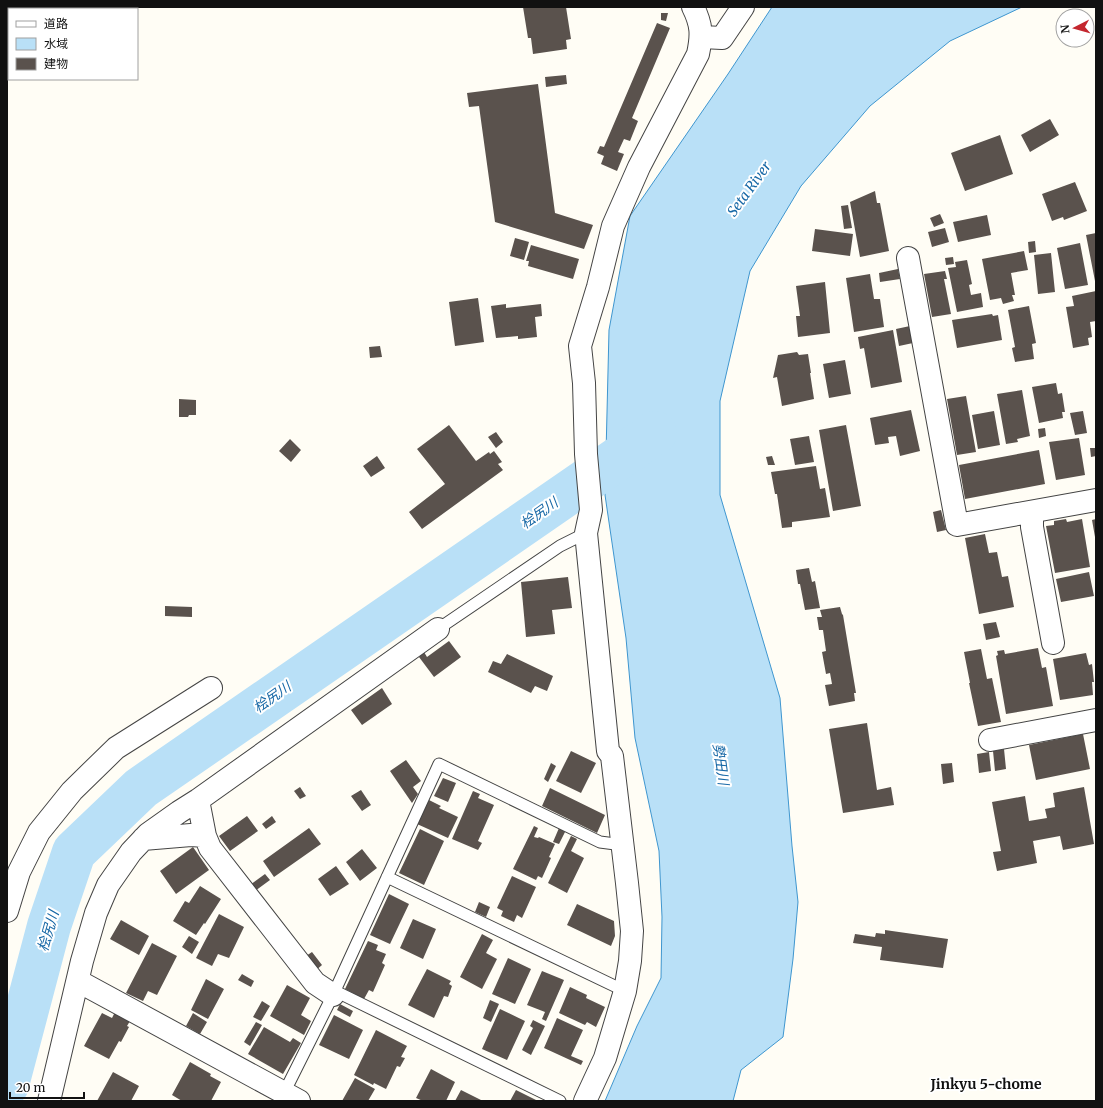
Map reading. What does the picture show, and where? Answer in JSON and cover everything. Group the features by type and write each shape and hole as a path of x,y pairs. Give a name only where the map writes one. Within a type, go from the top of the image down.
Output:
{"street":[{"path":"584,1101 605,1058 625,991 630,961 632,931 612,756 608,751 586,533 591,510 586,454 584,383 580,346 598,287 613,226 639,167 686,80 698,54 702,37 699,19 694,7"},
{"path":"702,37 722,38 743,7"},
{"path":"908,258 957,525 1096,500"},
{"path":"1032,512 1032,527 1053,643"},
{"path":"54,1099 78,981 96,913 108,885 130,852 143,839 179,812 438,629"},
{"path":"7,910 19,872 39,832 72,791 116,748 211,688"},
{"path":"990,740 1096,720"},
{"path":"198,800 205,836 210,848 315,983 334,993"},
{"path":"143,839 191,835 205,836"},
{"path":"78,981 287,1098"}],"lane":[{"path":"438,629 560,546 586,533"},
{"path":"287,1098 439,764 600,842 623,845"},
{"path":"387,877 625,991"},
{"path":"334,993 560,1101"}],"water":[{"path":"772,7 1022,7 950,41 870,106 801,186 750,271 720,401 720,495 780,698 798,902 793,959 783,1037 741,1070 733,1101 605,1101 637,1026 661,978 662,917 659,851 635,738 626,638 605,495 609,330 630,216 728,74"}],"building":[{"path":"523,7 566,7 571,39 566,40 567,49 533,54 531,38 528,38"},
{"path":"661,13 668,13 666,21 661,20"},
{"path":"657,23 670,28 632,118 638,121 630,141 624,139 618,152 624,154 617,171 601,164 604,156 597,153 600,146 604,147"},
{"path":"566,75 567,84 546,87 545,77"},
{"path":"538,84 555,213 593,225 584,249 495,222 479,106 469,107 467,93"},
{"path":"1050,119 1059,135 1030,152 1021,135"},
{"path":"1000,135 1013,174 965,191 951,153"},
{"path":"1075,182 1087,211 1064,220 1063,217 1052,221 1042,194"},
{"path":"875,191 877,203 880,203 889,251 860,257 850,202"},
{"path":"848,205 852,228 844,229 841,206"},
{"path":"940,214 944,223 934,227 930,218"},
{"path":"987,215 991,235 958,242 953,222"},
{"path":"945,228 949,242 932,247 928,232"},
{"path":"815,229 853,234 850,256 812,251"},
{"path":"1096,233 1096,280 1095,281 1086,235"},
{"path":"515,238 529,242 524,260 510,256"},
{"path":"1035,241 1036,252 1029,253 1028,242"},
{"path":"1080,243 1088,285 1065,289 1057,248"},
{"path":"531,245 579,259 573,279 528,266 529,261 526,261"},
{"path":"1024,251 1028,270 1011,273 1015,295 1012,295 1014,301 1003,304 1001,298 990,300 982,259"},
{"path":"1051,253 1055,292 1038,294 1034,255"},
{"path":"953,257 954,264 946,265 945,258"},
{"path":"967,260 972,284 969,285 971,295 981,293 983,307 957,312 948,268 956,267 955,262"},
{"path":"898,269 900,279 880,282 879,273"},
{"path":"945,271 947,279 944,279 951,314 932,317 924,274"},
{"path":"870,274 874,299 880,299 884,327 854,332 846,278"},
{"path":"825,282 830,333 798,337 796,316 800,316 796,286"},
{"path":"1096,291 1096,321 1090,322 1092,337 1088,338 1089,345 1073,348 1066,307 1074,306 1072,296"},
{"path":"478,298 484,342 455,346 449,302"},
{"path":"506,304 506,308 541,304 542,316 535,317 537,337 518,339 518,336 496,338 491,306"},
{"path":"1029,306 1036,343 1032,344 1034,359 1015,362 1012,348 1015,347 1008,310"},
{"path":"992,314 993,316 998,315 1002,340 957,348 952,320"},
{"path":"910,326 913,343 899,346 896,329"},
{"path":"893,330 902,382 871,388 864,348 860,349 858,337"},
{"path":"380,346 382,357 370,358 369,347"},
{"path":"797,352 799,355 808,354 814,399 782,406 777,377 773,378 778,355"},
{"path":"845,360 851,394 829,398 823,364"},
{"path":"1056,383 1058,394 1062,393 1065,412 1062,412 1063,418 1039,423 1032,387"},
{"path":"1022,390 1030,436 1017,439 1018,442 1006,444 997,394"},
{"path":"966,396 976,452 957,455 947,399"},
{"path":"179,399 196,400 196,415 179,417"},
{"path":"911,410 920,451 900,456 896,436 888,437 889,443 875,445 870,418"},
{"path":"994,411 1000,445 978,449 972,415"},
{"path":"1083,411 1087,433 1075,435 1070,413"},
{"path":"449,425 476,461 489,452 490,454 494,451 502,462 498,464 503,470 422,529 409,512 445,484 417,449"},
{"path":"846,425 861,506 833,511 819,430"},
{"path":"1045,428 1046,436 1039,438 1038,429"},
{"path":"496,432 503,442 496,448 488,437"},
{"path":"809,436 814,462 795,465 790,439"},
{"path":"1079,438 1085,475 1056,480 1049,442"},
{"path":"290,439 301,450 291,462 279,451"},
{"path":"1090,448 1096,448 1096,456 1091,457"},
{"path":"1039,450 1045,484 965,499 959,465"},
{"path":"377,456 385,468 371,477 363,466"},
{"path":"772,456 775,465 768,465 766,457"},
{"path":"816,466 820,489 825,488 830,517 792,522 792,527 782,528 777,494 775,494 771,472"},
{"path":"941,510 946,530 937,532 933,512"},
{"path":"1066,519 1067,522 1082,519 1090,567 1055,573 1046,526 1054,525 1054,521"},
{"path":"1096,519 1096,537 1095,537 1092,520"},
{"path":"985,534 989,553 997,552 1002,577 1008,576 1014,607 979,614 965,538"},
{"path":"809,568 812,582 815,581 820,608 805,610 796,570"},
{"path":"1089,572 1094,596 1061,602 1056,579"},
{"path":"568,577 572,608 552,610 555,634 526,637 521,582"},
{"path":"165,606 192,607 192,617 165,616"},
{"path":"840,607 843,615 856,693 854,693 855,701 829,706 825,685 832,684 830,673 826,674 822,652 826,651 823,630 819,630 817,617 822,617 820,610"},
{"path":"996,622 1000,637 986,640 983,624"},
{"path":"449,641 461,657 434,677 419,657 424,652 427,657"},
{"path":"1038,648 1042,668 1046,667 1053,706 1006,714 996,656 998,655 997,651 1004,650 1005,654"},
{"path":"981,649 987,679 992,678 1001,722 978,726 964,652"},
{"path":"1086,653 1089,665 1092,664 1094,682 1092,682 1093,695 1060,700 1053,659"},
{"path":"507,654 553,676 547,691 535,686 531,693 488,672 493,661 501,664"},
{"path":"382,688 392,704 362,725 351,710"},
{"path":"867,723 877,790 891,787 894,805 843,813 829,729"},
{"path":"1083,734 1090,769 1036,780 1029,745"},
{"path":"1004,749 1006,769 995,771 993,751"},
{"path":"571,751 596,763 581,793 556,781"},
{"path":"989,752 991,771 979,773 977,754"},
{"path":"406,760 421,781 413,787 418,794 412,803 390,771"},
{"path":"551,763 556,766 548,782 544,779"},
{"path":"952,763 954,782 943,784 941,764"},
{"path":"443,778 456,783 448,802 434,796"},
{"path":"300,787 306,796 300,799 294,791"},
{"path":"1084,787 1094,844 1063,850 1060,836 1033,841 1037,863 997,871 993,852 1001,851 992,802 1025,796 1029,821 1047,818 1045,809 1055,807 1053,793"},
{"path":"550,788 605,815 597,833 542,806"},
{"path":"361,790 371,805 362,811 351,796"},
{"path":"473,791 480,794 478,798 494,805 478,841 482,843 478,850 452,839"},
{"path":"429,800 441,806 439,808 458,817 448,838 417,824"},
{"path":"247,816 258,831 230,851 219,836"},
{"path":"272,816 276,822 266,829 262,824"},
{"path":"534,826 538,828 534,837 539,837 555,844 549,857 551,858 542,878 538,876 536,880 513,869"},
{"path":"309,828 321,844 274,877 263,861"},
{"path":"559,828 565,832 559,844 553,842"},
{"path":"420,829 444,841 424,885 399,873"},
{"path":"571,836 577,839 571,851 584,858 567,893 548,883"},
{"path":"193,847 209,870 176,894 160,871"},
{"path":"362,849 377,868 360,881 346,862"},
{"path":"336,866 349,884 330,896 318,879"},
{"path":"265,874 270,880 255,891 250,885"},
{"path":"512,876 536,887 522,918 517,915 514,922 501,916 503,911 497,908"},
{"path":"200,886 221,899 196,935 173,921 185,901 189,903"},
{"path":"389,894 409,904 390,944 370,935"},
{"path":"479,902 490,907 486,917 475,912"},
{"path":"577,904 614,921 615,936 611,946 567,925"},
{"path":"219,914 244,927 229,958 218,954 212,966 196,958"},
{"path":"413,919 436,929 423,959 400,948"},
{"path":"121,920 149,936 139,955 110,939"},
{"path":"885,930 948,939 943,968 880,960 882,947 853,943 855,934 875,937 876,933 885,934"},
{"path":"482,934 493,940 486,953 497,959 482,989 460,977"},
{"path":"189,936 199,942 192,954 182,947"},
{"path":"368,941 378,945 376,950 386,954 382,963 385,965 373,992 369,990 364,999 345,989"},
{"path":"152,943 177,956 157,995 148,991 143,1001 126,993"},
{"path":"312,952 322,965 314,972 303,958"},
{"path":"508,958 531,969 515,1004 492,994"},
{"path":"427,969 451,981 449,984 452,986 448,997 444,996 434,1018 408,1005"},
{"path":"542,971 564,980 546,1021 542,1019 545,1012 527,1005"},
{"path":"242,974 254,981 251,987 238,980"},
{"path":"206,979 224,989 208,1019 191,1010"},
{"path":"287,985 310,998 301,1015 311,1021 304,1035 270,1016"},
{"path":"570,987 587,995 586,998 605,1007 596,1027 587,1022 585,1025 559,1013"},
{"path":"490,1000 499,1004 491,1022 483,1018"},
{"path":"262,1001 270,1006 261,1021 253,1017"},
{"path":"340,1004 353,1011 350,1017 337,1010"},
{"path":"500,1009 525,1021 507,1060 482,1049"},
{"path":"115,1012 130,1021 127,1026 129,1027 121,1042 119,1041 109,1059 84,1046 102,1013 112,1018"},
{"path":"193,1013 207,1022 200,1034 186,1026"},
{"path":"334,1015 363,1030 349,1059 319,1045"},
{"path":"557,1018 583,1030 571,1056 583,1061 581,1065 544,1048"},
{"path":"533,1020 545,1026 531,1055 522,1050 533,1028 530,1026"},
{"path":"256,1022 262,1025 250,1046 244,1042"},
{"path":"264,1027 290,1042 293,1038 301,1043 283,1074 248,1054"},
{"path":"376,1030 407,1046 401,1057 405,1058 400,1067 397,1066 386,1089 374,1083 373,1085 354,1075"},
{"path":"190,1062 211,1074 210,1076 221,1082 211,1101 182,1101 172,1095"},
{"path":"431,1069 455,1082 446,1101 423,1101 416,1098"},
{"path":"113,1072 139,1086 131,1101 97,1101"},
{"path":"355,1078 375,1089 368,1101 342,1101"},
{"path":"461,1090 483,1101 455,1101"},
{"path":"516,1090 538,1101 510,1101"}],"waterway":[{"name":"桧尻川","path":"7,1085 49,926 74,852 141,788 655,433"}],"district":[{"name":"Jinkyu 5-chome","path":"986,1084"}],"water label":[{"name":"Seta River","path":"749,189"},
{"name":"勢田川","path":"721,764"}]}
